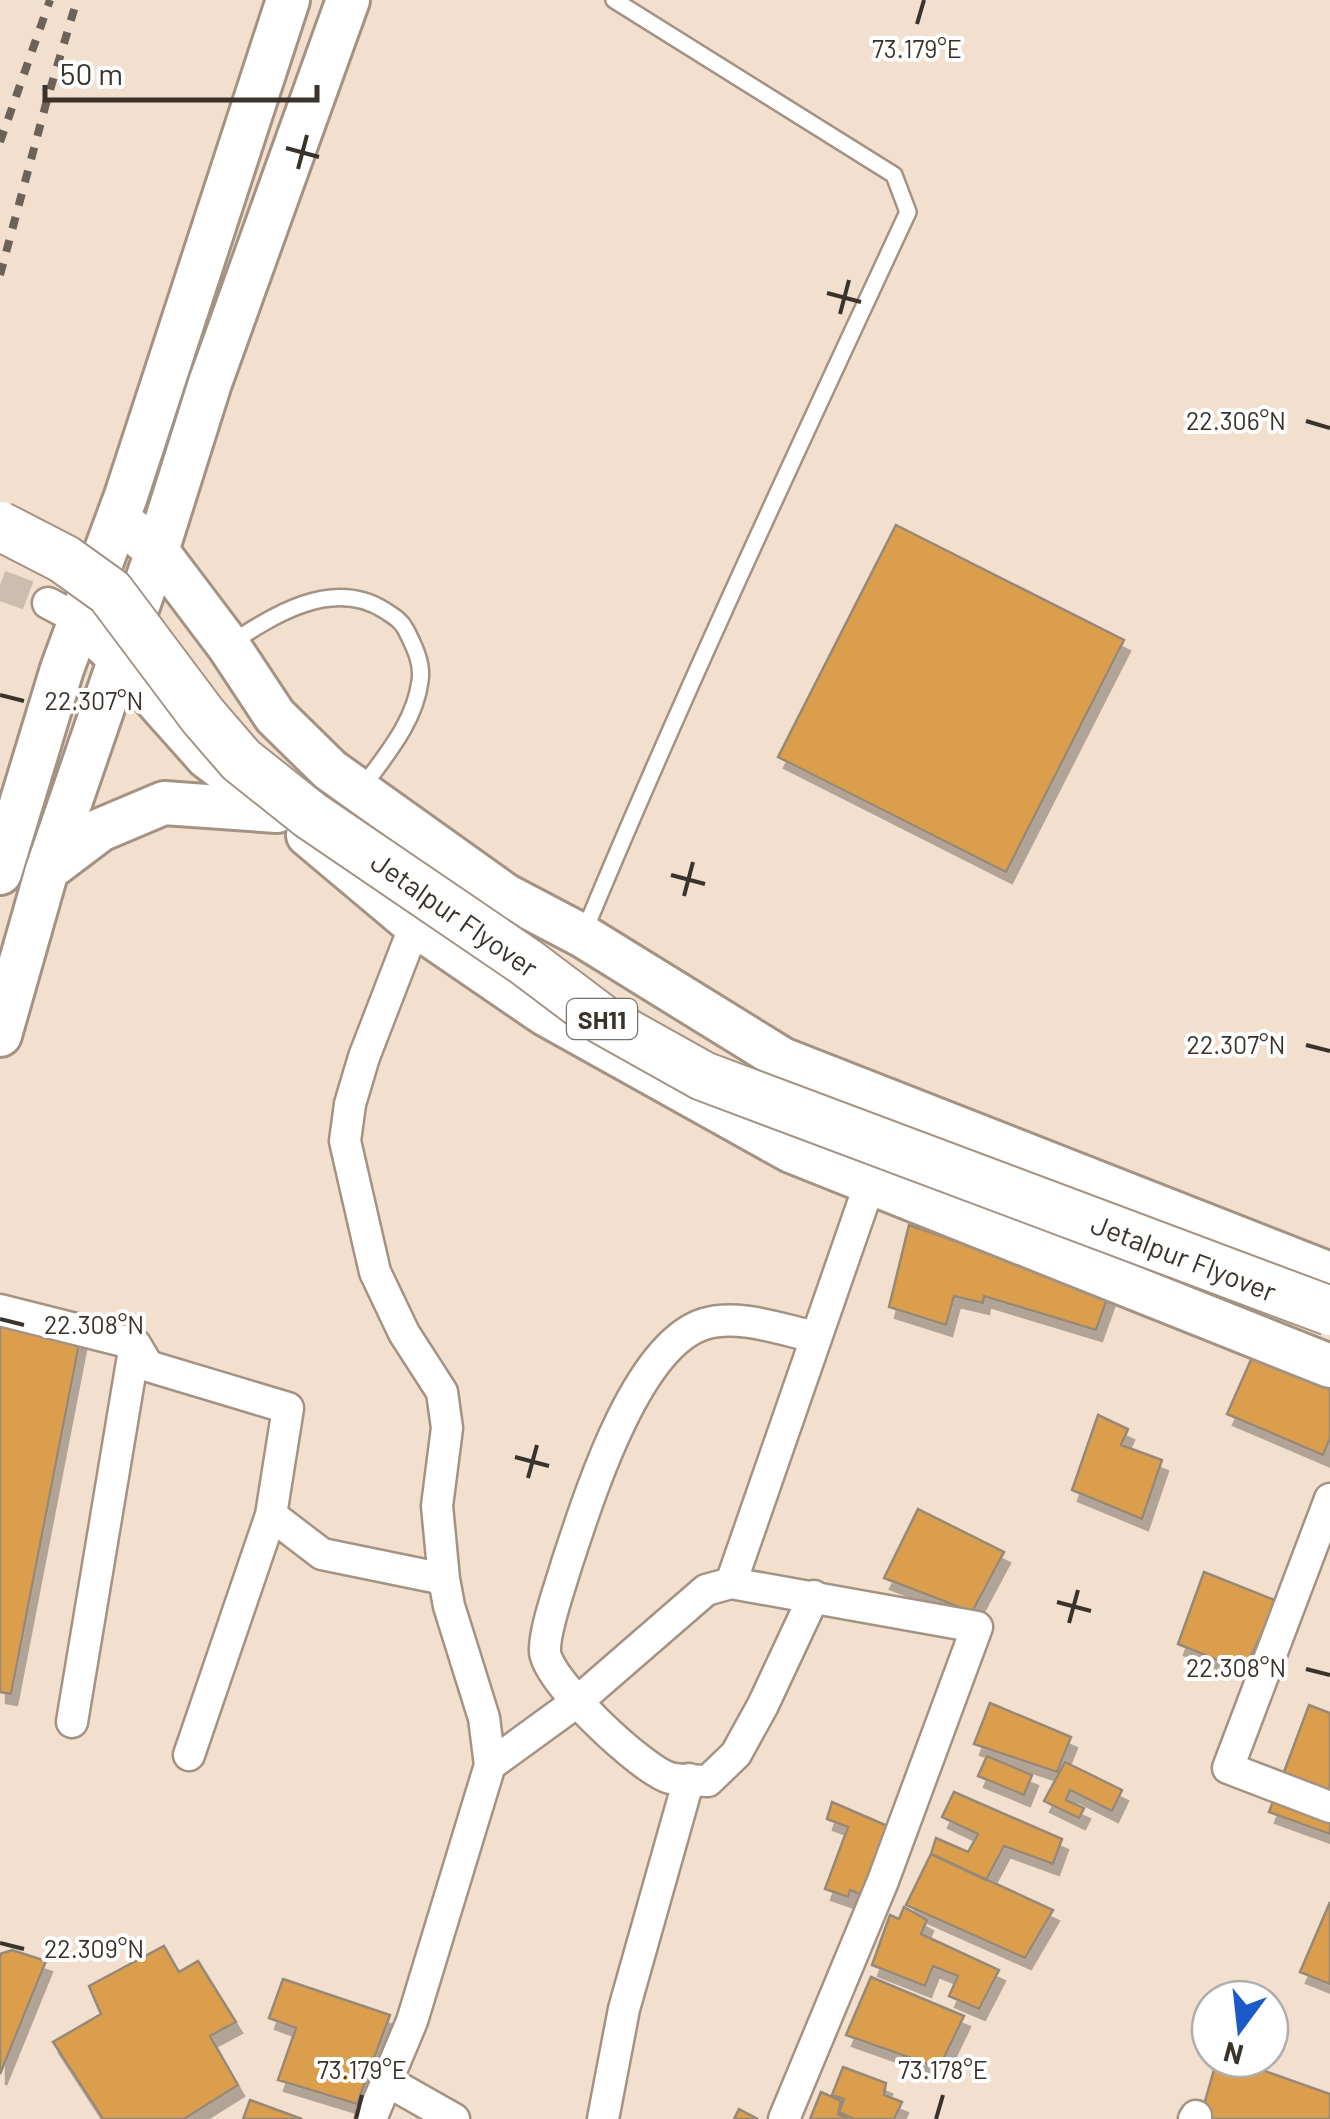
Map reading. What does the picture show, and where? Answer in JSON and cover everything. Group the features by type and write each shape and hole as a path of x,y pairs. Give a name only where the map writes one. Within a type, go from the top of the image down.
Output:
{"main road":[{"name":"Jetalpur Flyover","path":"0,526 64,558 110,592 241,760 310,815 526,962 603,1020 703,1076 1330,1312"}],"street":[{"path":"0,873 62,669 64,612 118,519 288,0"},
{"path":"0,1034 47,870 158,551 210,383 348,0"},
{"path":"118,519 158,551 275,716 330,770 504,895 583,936 782,1059 1330,1274"},
{"path":"64,612 118,658 207,756 414,925 545,1014 790,1151 1330,1366"},
{"path":"47,870 100,830 164,802 277,811"},
{"path":"371,2119 412,2021 490,1765 484,1718 444,1579 437,1506 447,1428 442,1392 404,1334 375,1272 345,1141 350,1104 364,1057 414,925"},
{"path":"731,1582 870,1183"},
{"path":"0,1310 135,1344 148,1366 288,1408 270,1515 189,1755"},
{"path":"814,1596 736,1754 708,1780 669,1778 626,1751 550,1670 544,1651 559,1589 597,1470 636,1390 672,1346 702,1324 734,1320 816,1337"},
{"path":"72,1722 135,1344"},
{"path":"1330,1499 1228,1768 1330,1807"},
{"path":"270,1515 322,1554 444,1579"},
{"path":"490,1765 578,1701 706,1590 731,1582 977,1627 884,1881 784,2119"},
{"path":"580,2119 604,2107 624,2009 689,1779"},
{"path":"387,2081 454,2119"}],"lane":[{"path":"583,936 734,585 908,212 894,175 614,0"},
{"path":"228,645 272,616 306,602 347,598 373,604 402,622 417,652 421,678 401,732 360,792"}],"building":[{"path":"896,525 1124,640 1006,872 778,757"},
{"path":"909,1225 1111,1288 1096,1330 984,1296 983,1303 954,1296 946,1325 889,1307"},
{"path":"0,1324 80,1339 11,1694 0,1692"},
{"path":"1258,1344 1330,1375 1330,1438 1323,1455 1227,1414"},
{"path":"1098,1415 1128,1429 1121,1445 1162,1460 1142,1519 1072,1490"},
{"path":"918,1509 1004,1552 972,1612 884,1578"},
{"path":"1204,1572 1277,1601 1244,1671 1178,1644"},
{"path":"990,1703 1071,1737 1057,1772 974,1744"},
{"path":"1309,1705 1330,1713 1330,1834 1269,1812"},
{"path":"987,1756 1032,1775 1024,1795 978,1776"},
{"path":"1065,1762 1122,1790 1112,1811 1070,1790 1066,1800 1084,1808 1079,1818 1044,1801"},
{"path":"954,1792 1062,1839 1053,1864 1004,1846 986,1880 931,1854 936,1838 968,1852 978,1834 942,1817"},
{"path":"832,1802 899,1831 871,1899 850,1890 848,1897 825,1889 848,1827 827,1819"},
{"path":"931,1854 1053,1910 1025,1958 906,1905"},
{"path":"1330,1902 1330,1984 1300,1972"},
{"path":"904,1907 927,1920 921,1934 999,1970 979,2009 949,1996 958,1976 933,1966 925,1986 872,1965 890,1915 899,1919"},
{"path":"164,1946 179,1972 198,1961 236,2022 210,2036 238,2085 184,2119 103,2119 53,2042 101,2014 89,1986"},
{"path":"12,1950 46,1961 0,2074 0,1954"},
{"path":"871,1977 964,2016 939,2068 846,2035"},
{"path":"283,1979 390,2015 357,2104 278,2080 296,2028 269,2018"},
{"path":"843,2067 886,2083 884,2095 902,2102 894,2119 854,2119 839,2112 844,2099 832,2095"},
{"path":"1211,2079 1288,2079 1330,2094 1330,2119 1200,2119"},
{"path":"821,2092 841,2101 838,2114 849,2119 810,2119"},
{"path":"250,2100 302,2119 243,2119"},
{"path":"739,2109 758,2119 734,2119"}],"tunnel":[{"path":"0,585 48,603"}],"railway":[{"path":"0,142 50,0"},
{"path":"0,275 77,0"}]}
